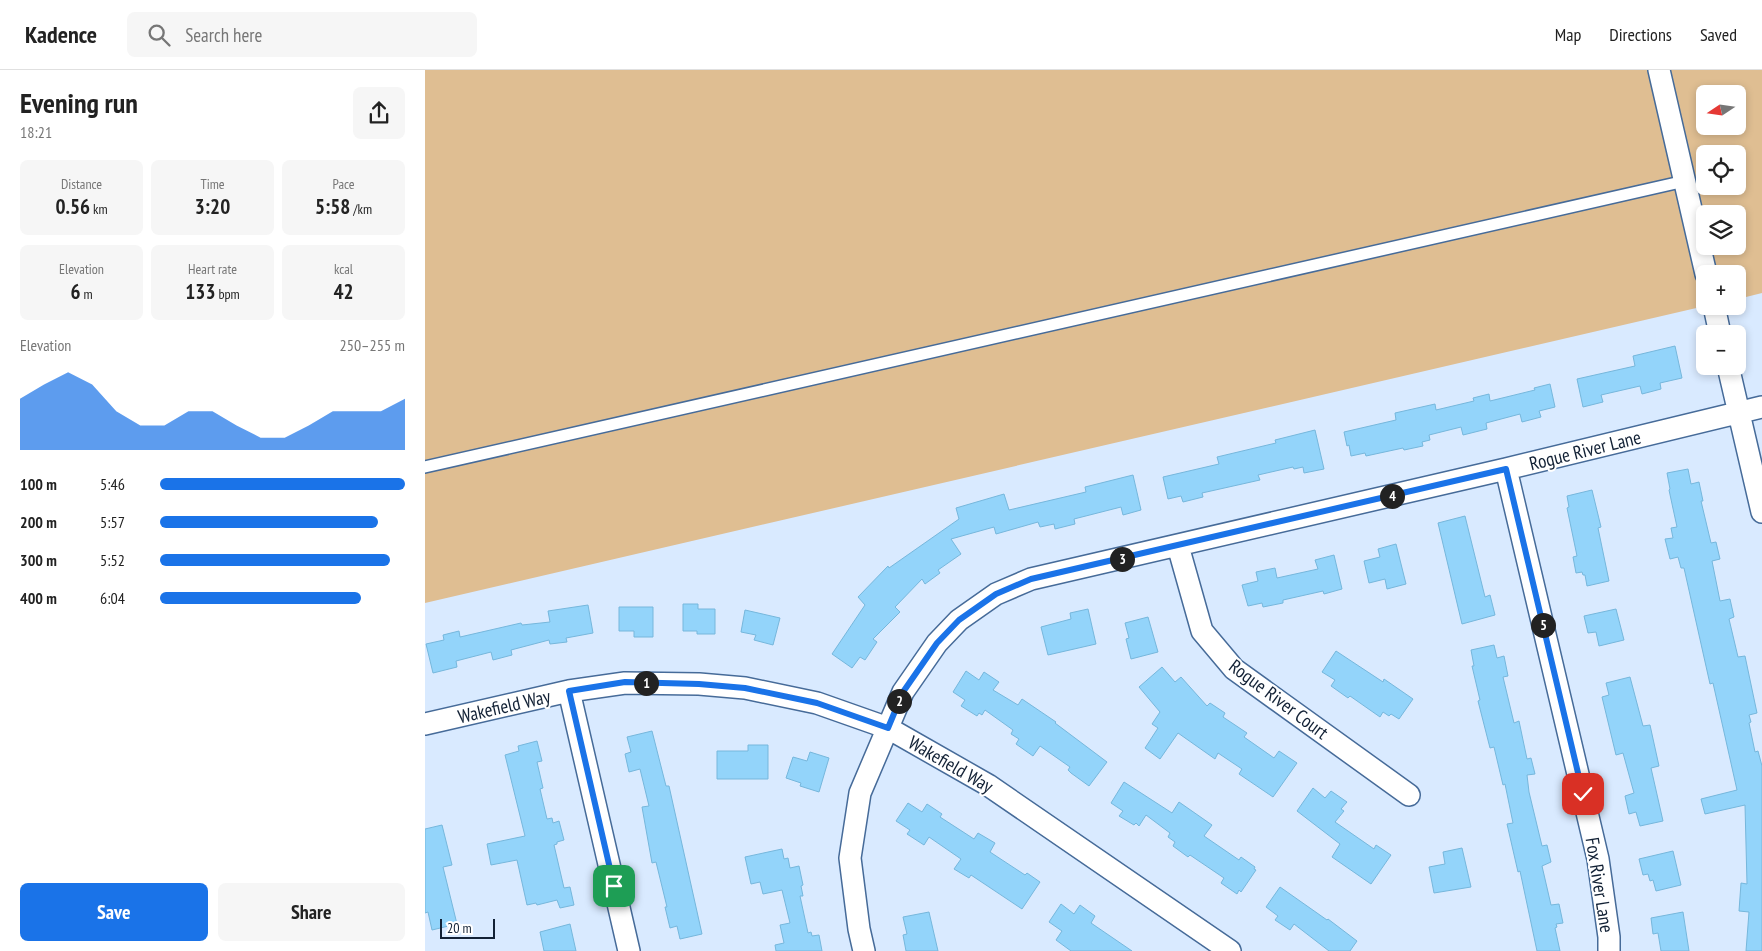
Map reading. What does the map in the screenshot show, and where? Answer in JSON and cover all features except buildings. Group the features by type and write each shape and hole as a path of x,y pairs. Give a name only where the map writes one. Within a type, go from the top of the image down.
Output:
{"street":[{"path":"1659,70 1704,265"},
{"path":"1730,375 1762,512"},
{"name":"Rogue River Lane","path":"864,951 859,929 851,858 860,793 903,692 937,643 959,620 996,594 1031,579 1506,469 1762,407"},
{"name":"Fox River Lane","path":"1506,469 1598,859 1609,937 1609,951"},
{"name":"Rogue River Court","path":"1178,546 1202,631 1234,670 1409,795"},
{"name":"Wakefield Way","path":"425,724 569,691 625,682 699,684 745,688 817,703 888,728 989,785 1230,951"},
{"path":"569,691 629,951"}],"lane":[{"path":"425,467 1685,181"}],"shaded area":[{"path":"425,70 1762,70 1762,293 1746,297 1746,265 1696,265 1696,308 425,603"}],"route":[{"path":"614,886 569,691 625,682 699,684 745,688 817,703 888,728 903,692 937,643 959,620 996,594 1031,579 1506,469 1583,794"}]}
